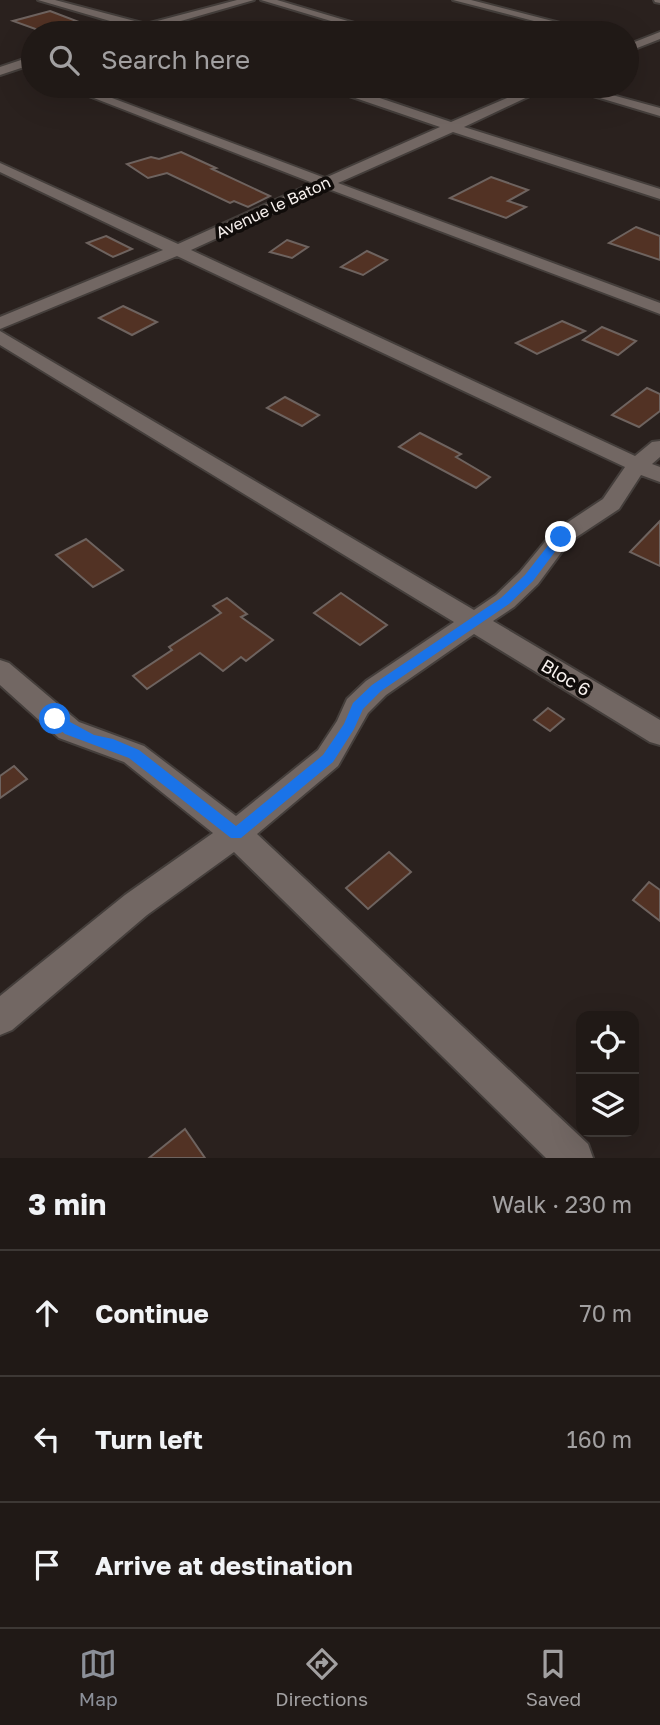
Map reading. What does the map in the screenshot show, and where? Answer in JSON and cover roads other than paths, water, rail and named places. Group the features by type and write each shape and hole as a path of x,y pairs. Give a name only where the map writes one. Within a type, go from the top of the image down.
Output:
{"street":[{"path":"43,0 120,21"},
{"path":"172,21 248,0"},
{"path":"266,0 340,21"},
{"path":"458,0 544,21"},
{"path":"639,42 660,34"},
{"path":"639,46 660,50"},
{"path":"0,55 21,63"},
{"path":"0,71 21,66"},
{"path":"101,98 660,309"},
{"path":"368,98 536,156 660,194"},
{"name":"Avenue le Baton","path":"0,324 176,251 518,98"},
{"path":"609,98 660,112"},
{"path":"0,167 660,475"},
{"name":"Bloc 6","path":"0,337 153,426 222,472 660,734"},
{"path":"0,1018 136,905 236,834 328,758 349,726 358,706 376,688 518,589 561,537 611,504 637,465 660,447"},
{"path":"0,670 69,730 134,754 236,834 574,1158"}]}
